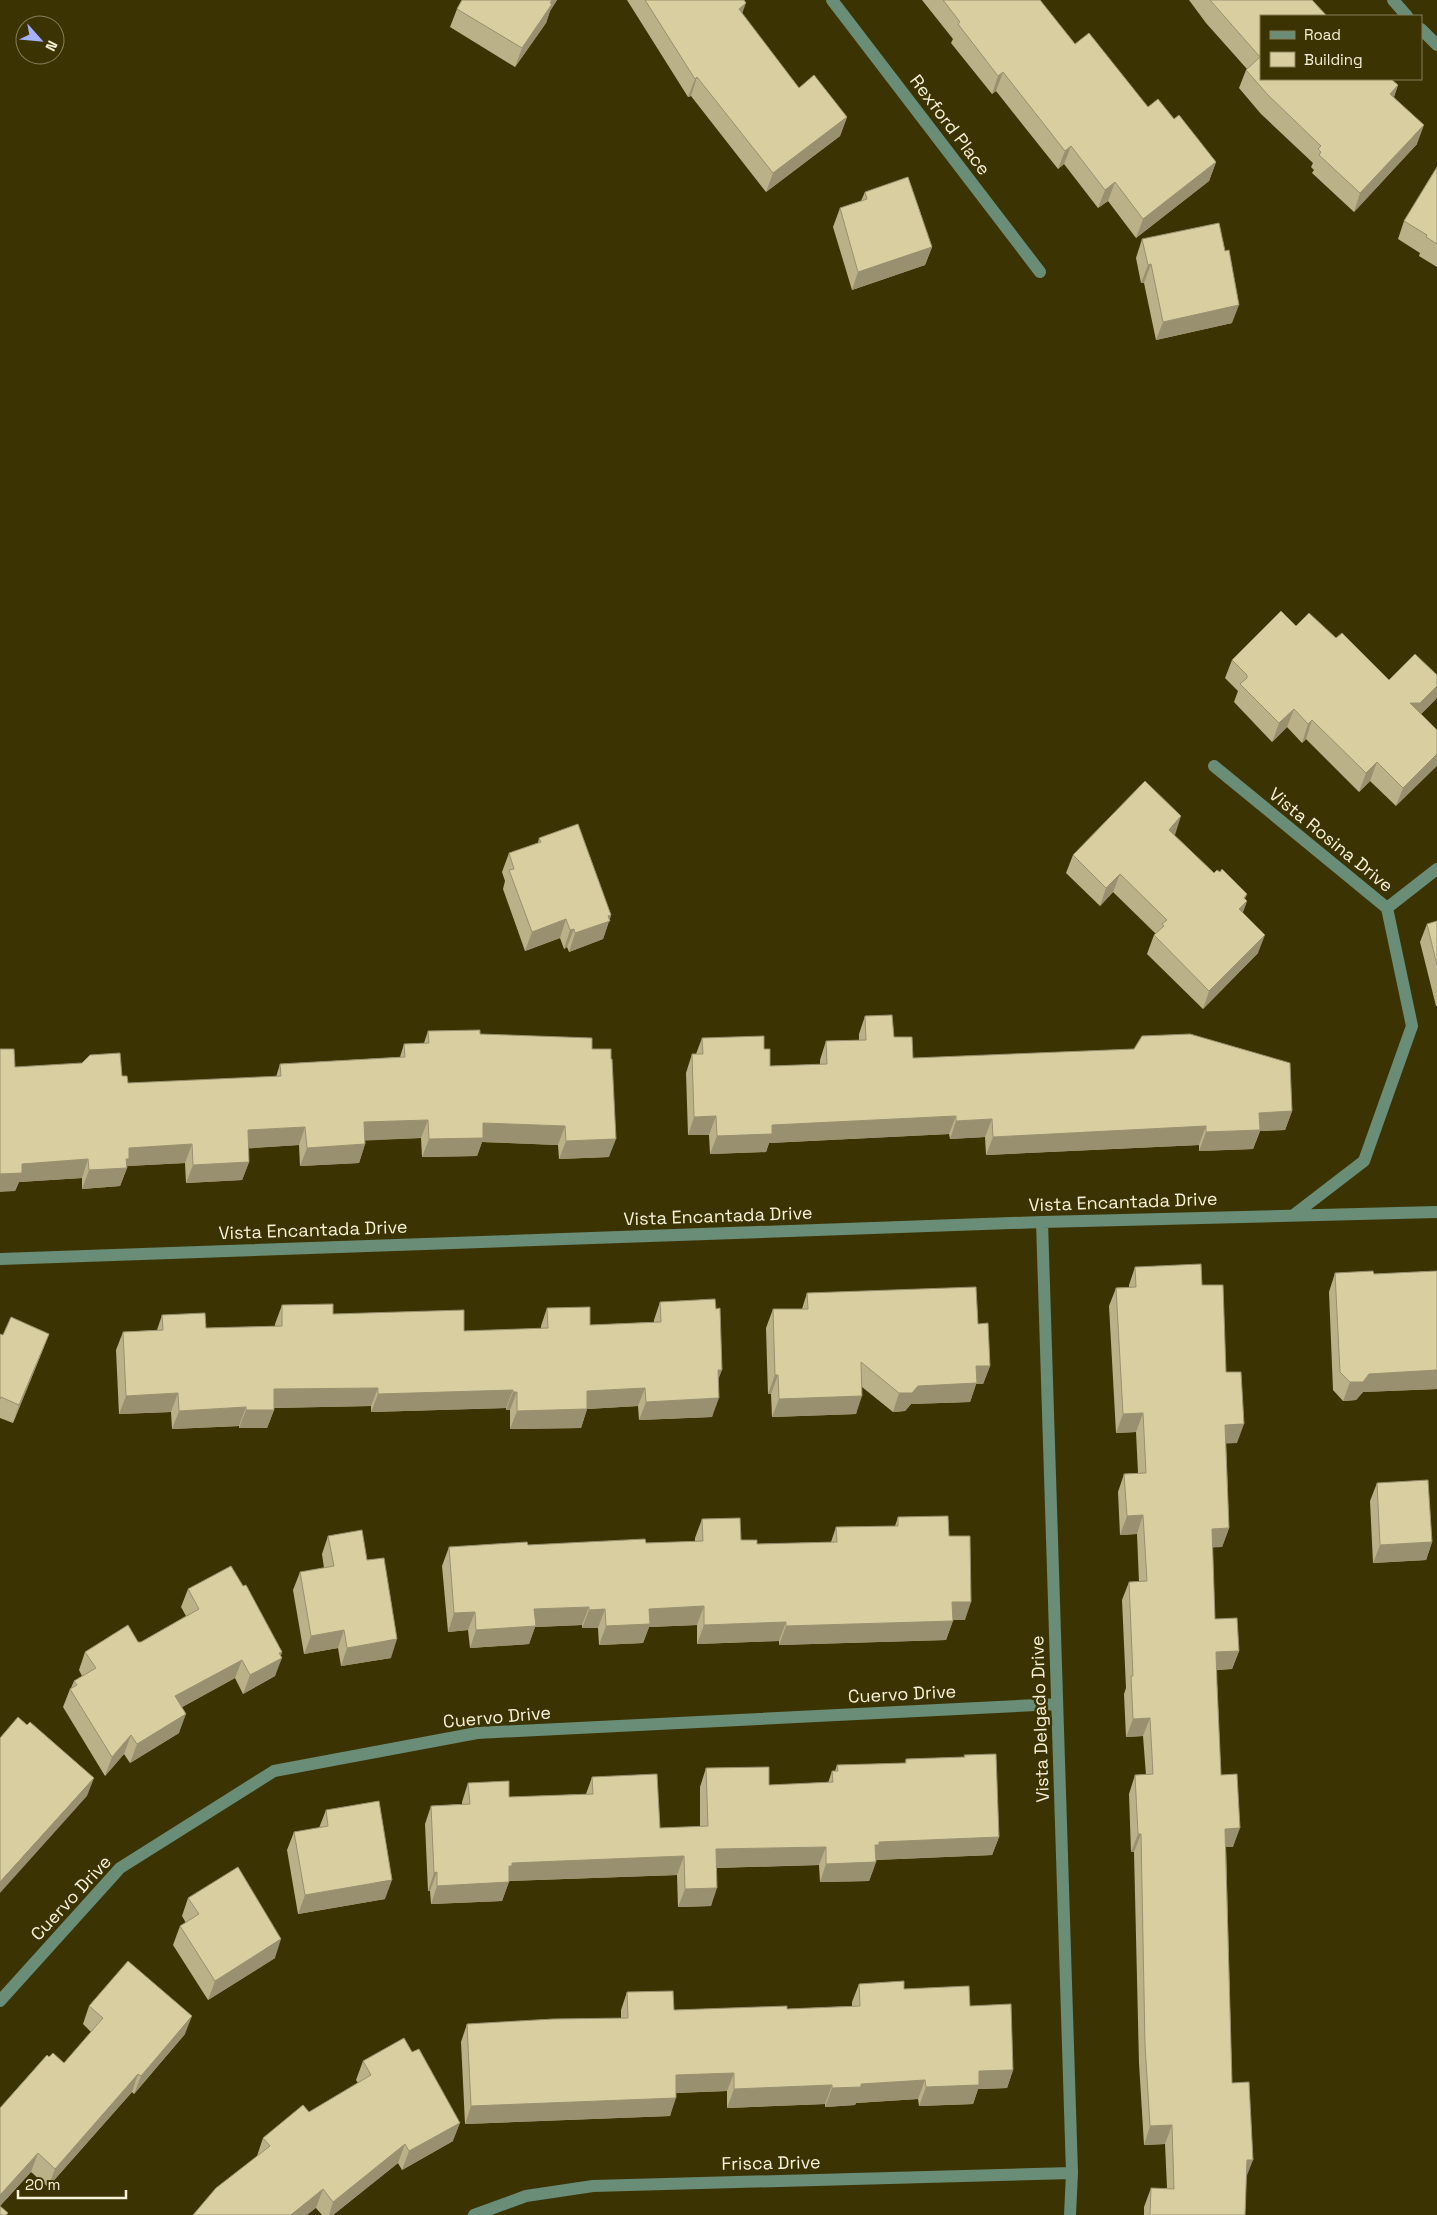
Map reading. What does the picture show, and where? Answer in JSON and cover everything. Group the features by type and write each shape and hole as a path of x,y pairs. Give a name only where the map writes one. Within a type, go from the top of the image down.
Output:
{"street":[{"name":"Rexford Place","path":"832,0 1040,272"},
{"path":"1394,0 1406,15"},
{"path":"1422,30 1437,45"},
{"name":"Vista Rosina Drive","path":"1214,766 1387,908 1412,1026 1364,1161 1295,1214"},
{"path":"1387,908 1437,869"},
{"name":"Vista Encantada Drive","path":"0,1259 1042,1222 1295,1214 1437,1212"},
{"name":"Vista Delgado Drive","path":"1042,1222 1072,2173 1070,2215"},
{"name":"Cuervo Drive","path":"0,2001 120,1868 274,1772 477,1733 1057,1704"},
{"name":"Frisca Drive","path":"474,2215 526,2196 593,2186 1072,2173"}],"building":[{"path":"462,0 552,0 550,3 552,4 522,48 457,9"},
{"path":"645,0 744,0 746,3 739,9 799,88 814,75 847,117 773,173 697,77 695,79"},
{"path":"943,0 1040,0 1075,44 1089,33 1148,107 1158,99 1174,119 1179,115 1216,162 1143,219 1115,182 1105,190 1071,146 1065,151 1003,72 998,76 958,24 960,22"},
{"path":"1210,0 1312,0 1326,15 1260,15 1260,57"},
{"path":"1260,57 1260,80 1392,80 1398,85 1390,94 1424,125 1360,193 1319,155 1321,152 1318,149 1321,146 1268,95 1246,70"},
{"path":"1437,167 1437,244 1426,237 1427,235 1404,221"},
{"path":"908,177 932,247 858,272 840,208 867,199 865,192"},
{"path":"1219,223 1225,251 1229,250 1239,305 1163,322 1151,264 1148,265 1142,239"},
{"path":"1281,611 1296,626 1309,613 1336,638 1342,633 1389,680 1415,654 1437,675 1437,686 1420,703 1410,703 1437,730 1437,754 1403,788 1377,762 1366,773 1312,720 1308,724 1294,709 1279,723 1240,684 1247,678 1247,675 1232,660"},
{"path":"1145,781 1181,816 1169,830 1214,873 1217,870 1220,872 1222,869 1247,894 1244,898 1247,901 1239,909 1265,935 1209,991 1154,935 1164,926 1162,924 1167,920 1120,874 1106,888 1073,855"},
{"path":"578,824 611,915 608,916 610,921 575,933 574,929 570,930 566,919 532,932 509,870 514,869 509,853 541,842 539,838"},
{"path":"1437,921 1437,965 1427,924"},
{"path":"892,1015 894,1037 912,1037 913,1058 1134,1049 1142,1036 1190,1034 1290,1063 1292,1111 1259,1113 1260,1130 1206,1132 1206,1126 993,1137 992,1119 956,1121 956,1116 772,1125 772,1134 717,1136 716,1116 694,1117 692,1054 703,1054 702,1038 764,1036 764,1049 770,1049 770,1066 827,1064 826,1041 866,1040 865,1016"},
{"path":"480,1030 480,1034 592,1038 592,1049 611,1049 616,1139 566,1141 565,1126 483,1123 483,1138 429,1139 428,1120 364,1122 365,1144 307,1148 305,1127 248,1130 249,1162 193,1165 192,1144 129,1148 129,1159 126,1159 127,1168 89,1170 88,1159 22,1164 22,1173 0,1174 0,1049 14,1049 15,1067 82,1063 90,1055 120,1053 122,1076 127,1076 128,1083 281,1076 280,1064 405,1057 404,1044 429,1043 428,1031"},
{"path":"1201,1264 1202,1285 1223,1285 1226,1372 1241,1372 1244,1424 1225,1425 1229,1528 1212,1529 1215,1619 1237,1618 1239,1651 1216,1652 1221,1775 1237,1774 1240,1828 1225,1829 1232,2083 1249,2082 1253,2160 1247,2160 1245,2215 1150,2215 1151,2188 1174,2189 1172,2125 1150,2126 1145,2045 1141,1834 1138,1834 1135,1775 1153,1774 1150,1718 1133,1719 1129,1582 1147,1581 1143,1515 1127,1516 1124,1474 1146,1473 1143,1413 1123,1414 1116,1288 1136,1287 1135,1267"},
{"path":"1373,1271 1374,1274 1437,1271 1437,1370 1369,1374 1363,1382 1350,1382 1340,1372 1335,1273"},
{"path":"976,1287 978,1324 988,1323 990,1366 976,1366 977,1383 918,1386 912,1393 899,1393 861,1362 862,1396 779,1399 778,1375 775,1375 773,1309 808,1309 807,1293"},
{"path":"715,1299 716,1309 720,1308 722,1370 718,1370 719,1398 646,1402 645,1388 587,1391 587,1409 517,1411 517,1392 513,1392 513,1390 378,1394 378,1388 274,1389 274,1410 246,1410 246,1407 179,1411 178,1393 126,1396 123,1332 163,1330 162,1315 205,1313 206,1328 282,1326 282,1305 333,1304 333,1314 464,1310 464,1331 548,1328 547,1308 590,1307 590,1325 661,1322 660,1302"},
{"path":"11,1317 49,1334 19,1405 1,1397 0,1399 0,1334 3,1335"},
{"path":"1428,1480 1432,1542 1380,1545 1377,1483"},
{"path":"948,1516 949,1536 970,1536 971,1602 952,1602 953,1621 786,1626 786,1622 704,1625 704,1606 649,1609 650,1624 606,1626 605,1609 589,1610 589,1607 534,1609 536,1626 476,1630 475,1612 454,1613 449,1547 527,1542 528,1545 645,1539 646,1543 703,1541 702,1519 740,1518 741,1540 757,1540 757,1544 837,1542 836,1527 898,1526 898,1517"},
{"path":"362,1530 367,1560 384,1558 397,1639 347,1648 344,1630 311,1636 300,1572 334,1566 328,1536"},
{"path":"231,1566 243,1586 246,1585 282,1652 279,1653 282,1658 250,1675 242,1660 175,1696 186,1714 137,1744 131,1735 112,1757 70,1689 77,1685 74,1681 96,1668 85,1652 128,1625 138,1642 141,1642 199,1609 188,1589"},
{"path":"18,1717 27,1725 30,1722 94,1778 0,1882 0,1738"},
{"path":"996,1754 999,1837 879,1842 879,1845 875,1845 876,1862 826,1864 826,1847 716,1849 717,1888 685,1889 684,1856 512,1863 512,1866 509,1866 509,1882 437,1886 437,1872 434,1873 431,1806 470,1804 468,1783 509,1781 509,1797 593,1794 592,1777 657,1774 660,1828 708,1826 706,1768 769,1767 769,1785 833,1782 832,1771 838,1771 837,1765 906,1763 906,1759"},
{"path":"379,1801 392,1880 305,1895 294,1832 328,1826 326,1810"},
{"path":"238,1867 281,1939 215,1981 180,1926 199,1914 188,1898"},
{"path":"128,1961 192,2016 141,2076 138,2074 55,2169 38,2153 0,2195 0,2108 47,2055 49,2057 53,2053 64,2063 103,2018 89,2006"},
{"path":"904,1981 904,1989 969,1986 970,2006 1011,2004 1013,2070 979,2071 979,2085 926,2087 925,2080 861,2084 861,2087 832,2088 832,2085 734,2089 734,2073 676,2075 676,2098 471,2106 467,2024 553,2019 628,2018 627,1992 673,1991 674,2010 787,2006 787,2009 860,2006 859,1984"},
{"path":"404,2038 412,2052 419,2049 460,2123 409,2151 405,2144 333,2202 323,2189 291,2215 193,2215 216,2188 270,2146 263,2138 303,2105 309,2112 371,2075 363,2061"},
{"path":"0,2206 8,2213 6,2215 0,2215"}]}
